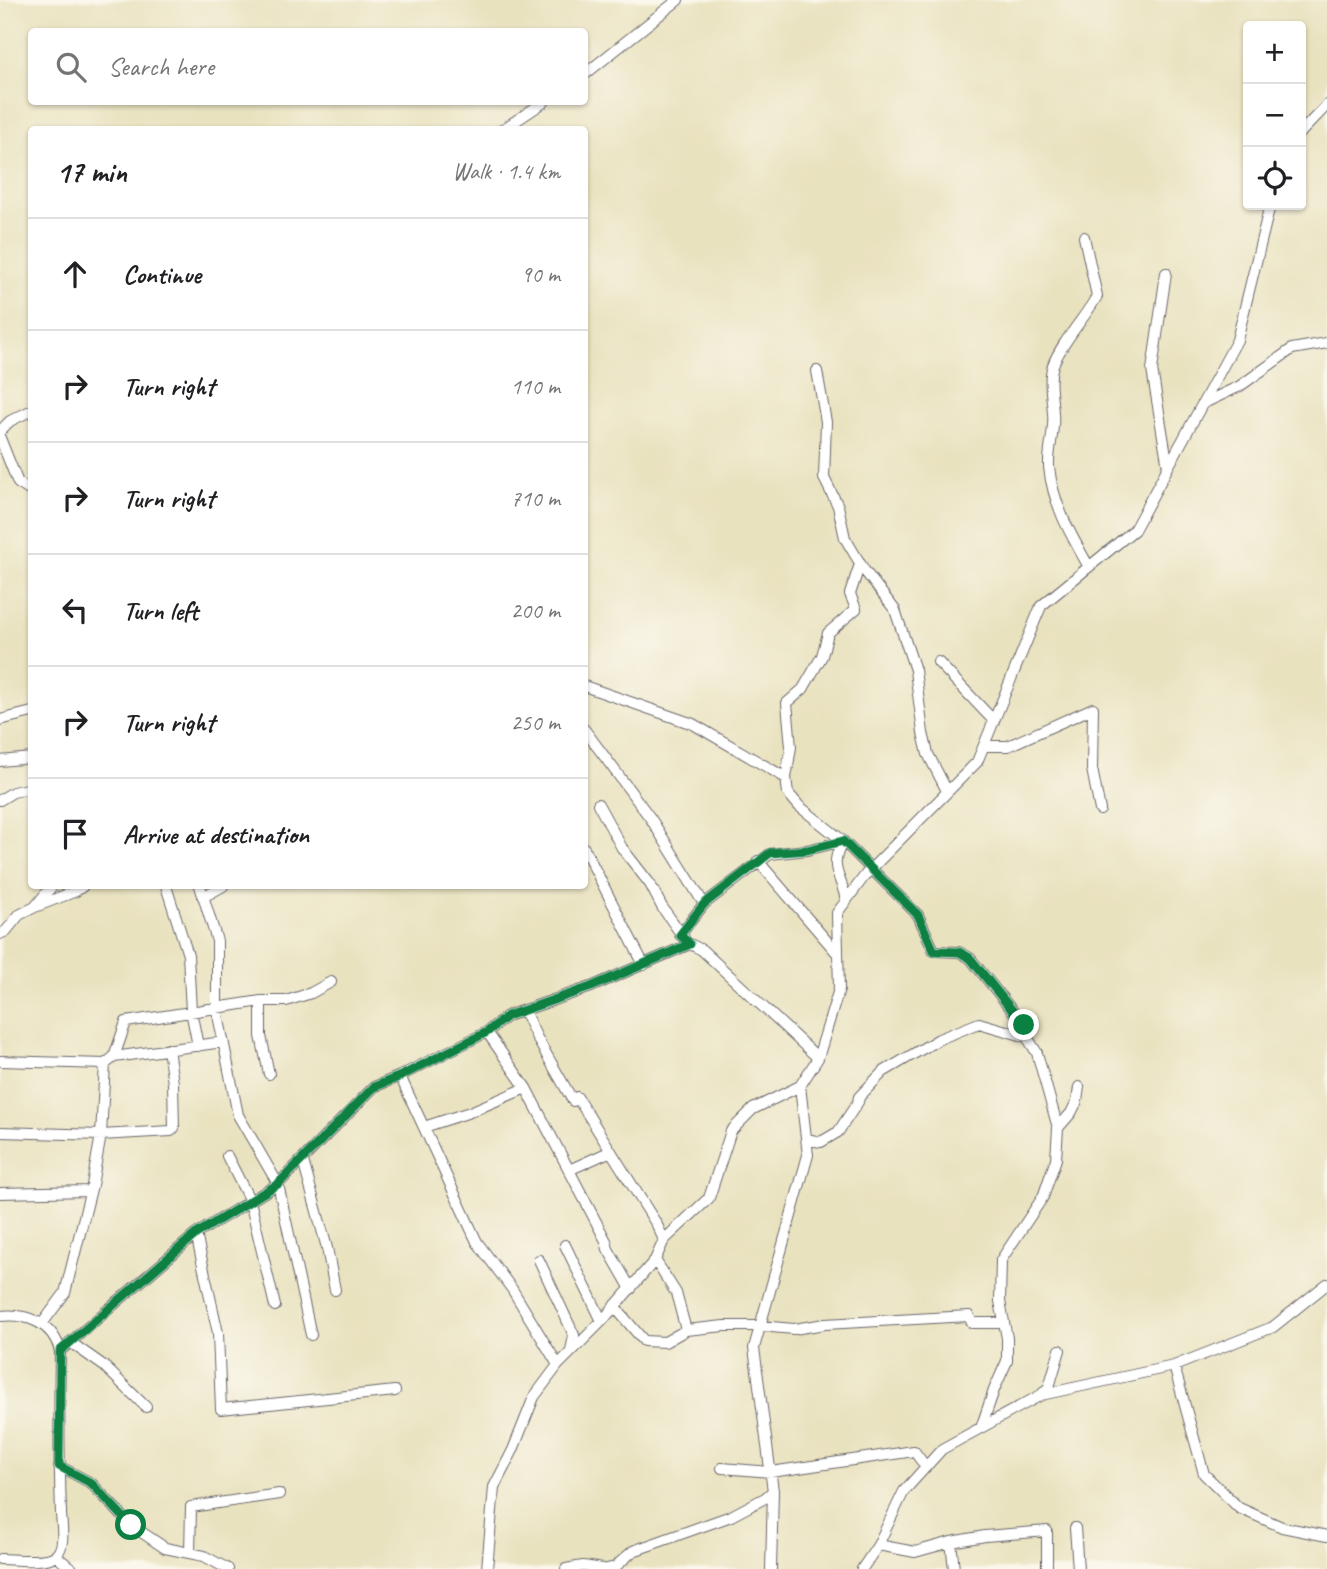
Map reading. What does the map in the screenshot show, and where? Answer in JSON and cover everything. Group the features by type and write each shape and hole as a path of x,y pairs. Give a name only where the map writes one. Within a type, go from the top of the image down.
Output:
{"street":[{"path":"588,72 678,0"},
{"path":"1306,127 1327,104"},
{"path":"508,126 540,105"},
{"path":"487,1569 494,1487 513,1450 534,1397 558,1365 602,1321 656,1260 664,1240 709,1198 731,1131 753,1109 800,1086 818,1058 839,989 837,913 871,869 977,762 1041,606 1134,530 1237,340 1269,210"},
{"path":"1084,237 1097,296 1057,355 1052,367 1050,395 1054,415 1049,466 1060,516 1089,567"},
{"path":"1166,273 1152,370 1168,468"},
{"path":"1203,404 1240,386 1292,349 1327,344"},
{"path":"817,371 826,422 824,478 838,506 845,538 860,564 895,610 915,670 928,754 947,791"},
{"path":"0,430 10,421 28,412"},
{"path":"0,438 18,483 28,489"},
{"path":"860,564 850,594 856,609 828,633 822,656 803,689 787,703 791,747 786,778 788,793 799,806 843,841 918,915 934,951 959,952 970,958 1024,1025 1027,1037 1037,1052 1058,1128 1056,1159 1043,1197 1001,1260 1000,1301 1007,1361 981,1428"},
{"path":"938,662 994,721"},
{"path":"588,687 693,724 786,778"},
{"path":"984,746 1008,746 1093,708 1092,769 1100,810"},
{"path":"0,720 28,713"},
{"path":"588,734 651,819 704,904"},
{"path":"0,761 28,758"},
{"path":"0,800 13,792 28,789"},
{"path":"598,804 622,848 650,884 680,935 702,950 818,1058"},
{"path":"680,935 704,904 770,853 807,850 843,841"},
{"path":"843,841 836,854 835,869 845,901"},
{"path":"588,856 644,965"},
{"path":"758,861 838,954"},
{"path":"35,907 50,889"},
{"path":"3,932 19,915 79,889"},
{"path":"167,889 188,955 191,1011 198,1046"},
{"path":"201,889 216,941 217,1010 238,1115 278,1184 311,1335"},
{"path":"203,897 218,889"},
{"path":"0,921 3,932"},
{"path":"60,1351 196,1234 278,1184 374,1087 487,1032 507,1016 644,965 690,944"},
{"path":"114,1057 126,1022 191,1011 217,1010 261,1001 286,1001 311,993 331,982"},
{"path":"261,1001 261,1036 269,1074"},
{"path":"524,1011 537,1038 611,1151 664,1240"},
{"path":"806,1139 821,1142 838,1132 859,1097 883,1072 939,1039 979,1023 1027,1037"},
{"path":"487,1032 526,1088 631,1289"},
{"path":"0,1060 105,1064 114,1057 223,1042"},
{"path":"0,1132 101,1135 160,1133 174,1128 173,1083 168,1049"},
{"path":"42,1324 65,1293 101,1135 105,1064"},
{"path":"401,1076 477,1242 512,1289 558,1365"},
{"path":"771,1569 773,1491 754,1348 808,1155 800,1086"},
{"path":"1058,1128 1071,1113 1077,1101 1079,1087"},
{"path":"424,1126 470,1112 526,1088"},
{"path":"569,1170 611,1151"},
{"path":"227,1156 250,1201 275,1306"},
{"path":"303,1161 327,1248 335,1290"},
{"path":"0,1194 89,1191"},
{"path":"196,1234 218,1333 221,1409 395,1391"},
{"path":"565,1245 602,1321"},
{"path":"539,1260 574,1335 571,1352"},
{"path":"656,1260 676,1293 686,1330"},
{"path":"1041,1395 1174,1366 1273,1327 1327,1284"},
{"path":"614,1306 644,1341 665,1342 686,1330 724,1326 794,1329 825,1324 969,1316 972,1323 1004,1323"},
{"path":"0,1317 27,1317 42,1324 54,1334 60,1351 59,1466 62,1538 56,1556 36,1565 0,1559"},
{"path":"70,1342 104,1366 146,1407"},
{"path":"862,1569 878,1545 904,1491 942,1449 1041,1395 1049,1387 1060,1350"},
{"path":"1174,1366 1204,1474 1239,1508 1282,1527 1327,1536"},
{"path":"722,1468 771,1472 914,1451 926,1467"},
{"path":"59,1466 91,1483 131,1525 157,1540 160,1545 212,1559 228,1569"},
{"path":"566,1569 583,1566 605,1569 615,1567 632,1551 731,1516 773,1491"},
{"path":"190,1553 191,1507 279,1494"},
{"path":"1075,1528 1078,1569"},
{"path":"878,1545 915,1552 985,1536 1046,1531 1047,1569"},
{"path":"951,1542 954,1569"},
{"path":"56,1556 72,1569"}],"route":[{"path":"131,1525 91,1483 59,1466 60,1351 196,1234 278,1184 374,1087 487,1032 507,1016 591,987 690,944 680,935 704,904 770,853 807,850 843,841 918,915 934,951 959,952 970,958 1024,1025"}]}
